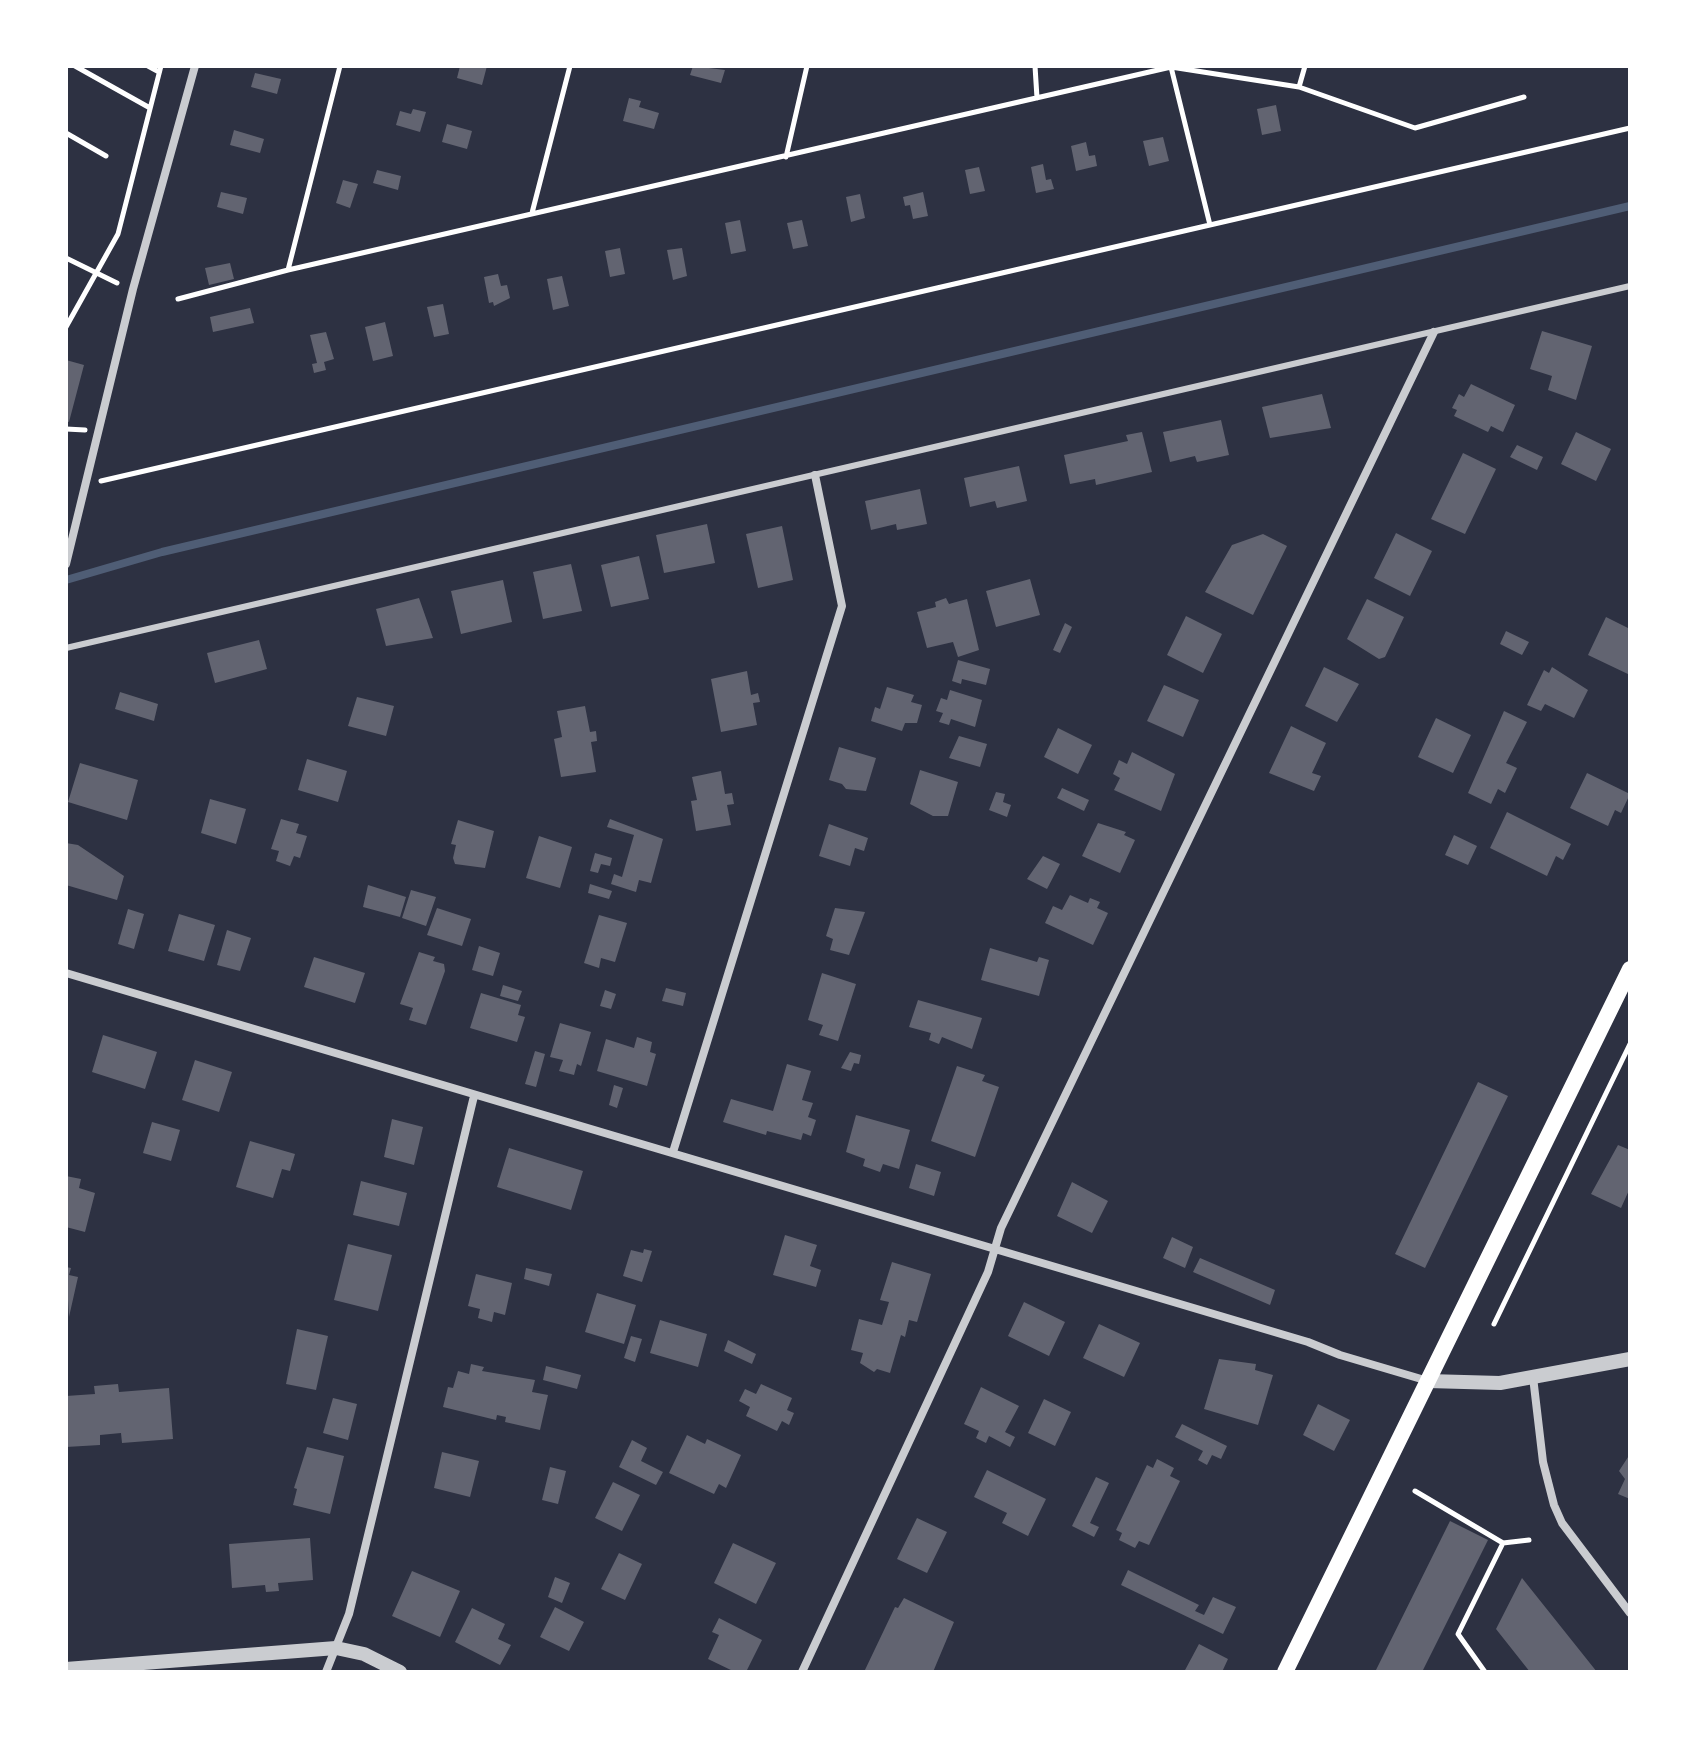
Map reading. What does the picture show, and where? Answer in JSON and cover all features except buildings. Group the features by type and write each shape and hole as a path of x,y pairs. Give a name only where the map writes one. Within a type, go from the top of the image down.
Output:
{"main road":[{"path":"1285,1672 1630,969"}],"street":[{"path":"66,564 133,289 195,66"},
{"path":"802,1672 988,1272 1001,1228 1434,332"},
{"path":"673,1152 842,606 815,475"},
{"path":"66,973 474,1096 673,1152 1428,1381 1500,1383 1630,1359"},
{"path":"326,1672 349,1614 474,1096"},
{"path":"1533,1377 1543,1462 1554,1505 1562,1523 1630,1613"},
{"path":"66,1669 336,1648 364,1654 400,1672"}],"lane":[{"path":"66,648 1630,286"}],"path":[{"path":"75,66 150,108"},
{"path":"66,327 118,234 160,69 148,66"},
{"path":"288,270 340,66"},
{"path":"532,213 570,66"},
{"path":"786,157 807,66"},
{"path":"1035,66 1037,98"},
{"path":"178,299 288,270 1171,66 1299,87 1415,128 1524,97"},
{"path":"1171,66 1210,225"},
{"path":"1299,87 1305,66"},
{"path":"85,485 1630,128"},
{"path":"66,133 106,156"},
{"path":"66,258 133,289"},
{"path":"1494,1324 1630,1044"},
{"path":"1415,1491 1503,1543 1529,1540"},
{"path":"1485,1672 1458,1634 1503,1543"}],"waterway":[{"path":"66,580 162,552 1630,206"}]}
